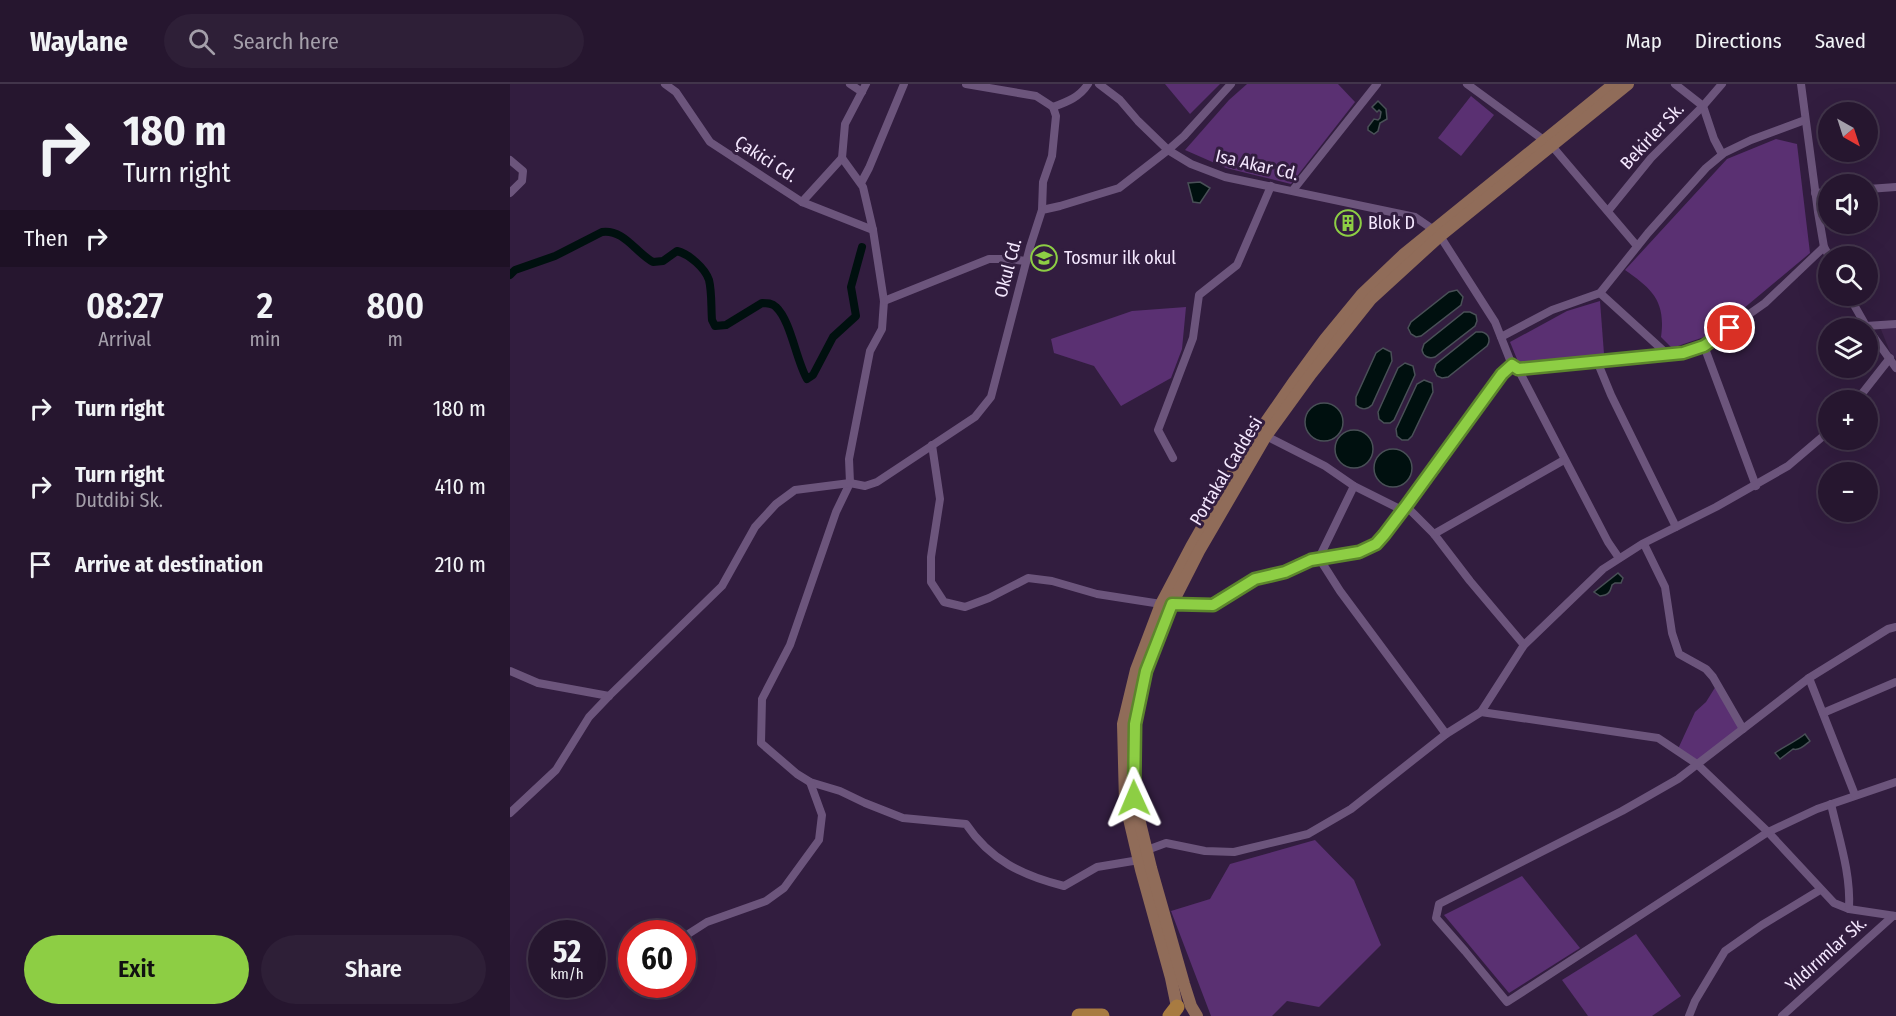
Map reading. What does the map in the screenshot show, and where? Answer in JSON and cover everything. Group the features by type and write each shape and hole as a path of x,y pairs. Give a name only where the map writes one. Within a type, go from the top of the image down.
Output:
{"highway":[{"path":"1079,1016 1102,1016"}],"main road":[{"name":"Portakal Caddesi","path":"1548,143 1614,84"},
{"name":"Portakal Caddesi","path":"1184,1011 1134,798 1135,724 1146,671 1167,604 1266,435 1371,299 1437,233 1548,143 1628,84"},
{"name":"Portakal Caddesi","path":"1184,1011 1172,978 1125,802 1123,724 1136,670 1191,547 1245,452 1325,339 1362,294 1403,255 1437,233"}],"street":[{"name":"Çakici Cd.","path":"665,84 676,92 710,142 802,202 873,230"},
{"path":"802,202 842,158 845,124 864,88 850,84"},
{"path":"861,183 904,84"},
{"path":"966,84 1036,96 1053,107 1084,92 1088,84"},
{"name":"Isa Akar Cd.","path":"1098,84 1120,100 1138,122 1168,150 1191,164 1225,177 1415,217 1437,233"},
{"path":"1042,210 1119,188 1184,136 1232,84"},
{"path":"1293,190 1377,84"},
{"path":"1467,84 1548,143 1637,246"},
{"path":"1675,84 1703,106 1714,139 1722,154"},
{"name":"Bekirler Sk.","path":"1608,211 1651,158 1722,84"},
{"path":"1801,84 1824,246"},
{"name":"Okul Cd.","path":"510,813 556,770 589,717 722,586 755,527 776,504 795,490 850,483 865,486 877,482 975,417 991,398 1026,261 1042,210 1043,182 1052,156 1056,116 1053,107"},
{"path":"1501,337 1552,310 1600,293 1637,246 1706,168 1722,154 1751,140 1805,120"},
{"path":"842,158 863,187 873,230 884,301 882,329 870,351 849,459 850,483 836,512 790,645 762,699 761,743 797,774 810,782 840,791 903,819 966,824 978,842 1016,871 1056,884 1064,886 1097,867 1139,860 1147,850 1166,843 1205,850 1234,852 1308,834 1351,809 1462,722 1481,712 1524,645 1604,569 1676,526 1756,486 1788,466 1818,440"},
{"path":"510,160 524,171 522,182 510,193"},
{"path":"1173,458 1158,430 1193,338 1199,295 1237,265 1271,186"},
{"path":"1878,188 1896,187"},
{"path":"1437,233 1495,322 1515,367 1608,542 1619,558"},
{"path":"932,445 940,500 931,557 931,582 944,602 965,607 989,598 1028,578 1052,581 1097,594 1167,604 1213,605 1255,579 1285,572 1311,560 1359,552 1376,544 1502,374 1515,367 1683,353 1704,346 1765,303 1818,253"},
{"path":"884,301 989,259 1026,261"},
{"path":"1600,293 1667,354"},
{"path":"1878,325 1896,324"},
{"path":"1878,342 1896,368"},
{"path":"1704,346 1756,486"},
{"path":"1865,390 1890,358"},
{"path":"1597,361 1611,395 1676,526"},
{"path":"1266,435 1325,466 1354,486 1404,508 1434,534 1524,645"},
{"path":"1434,534 1564,459"},
{"path":"1320,558 1354,486"},
{"path":"1644,544 1665,587 1672,633 1679,654 1706,669 1713,677 1743,729"},
{"path":"1320,558 1340,591 1446,734"},
{"path":"1896,627 1888,629 1809,678 1678,779 1622,811 1439,903 1436,918 1507,1002 1768,832 1831,804 1896,782"},
{"path":"510,671 538,683 609,696"},
{"path":"1809,678 1855,795"},
{"path":"1822,713 1896,682"},
{"path":"1481,712 1658,738 1697,764 1768,832 1834,903 1849,909 1894,916"},
{"path":"696,929 707,922 766,902 784,888 819,840 822,815 810,782"},
{"path":"1831,804 1848,869 1849,909"},
{"path":"1689,1016 1695,1001 1725,951 1762,925 1820,890"},
{"name":"Yıldırımlar Sk.","path":"1782,1016 1894,916"}],"shaded area":[{"path":"1165,84 1220,84 1190,114"},
{"path":"1247,84 1338,84 1355,102 1291,184 1226,168 1185,150 1229,100"},
{"path":"1471,96 1494,115 1461,156 1438,138"},
{"path":"1378,101 1386,109 1387,119 1380,123 1378,131 1374,134 1368,130 1368,127 1374,119 1380,118 1381,112 1379,110 1377,112 1372,107"},
{"path":"1776,139 1797,144 1810,253 1713,334 1672,348 1661,337 1661,314 1655,297 1643,283 1625,270 1727,159"},
{"path":"1200,182 1210,188 1200,203 1193,202 1188,183"},
{"path":"1457,290 1463,297 1461,305 1421,336 1416,337 1411,334 1408,328 1411,322 1449,292"},
{"path":"1600,301 1604,354 1519,364 1510,342 1567,311"},
{"path":"1186,307 1182,349 1171,378 1121,406 1094,366 1054,353 1051,339 1132,311"},
{"path":"1464,312 1476,315 1475,326 1435,357 1430,358 1425,355 1422,350 1424,344"},
{"path":"1880,327 1896,327 1896,359 1890,352"},
{"path":"1476,332 1482,332 1488,336 1487,346 1448,377 1437,376 1434,370 1436,364"},
{"path":"1383,348 1391,352 1392,361 1372,405 1362,409 1356,405 1356,397 1376,353"},
{"path":"1405,363 1413,366 1415,375 1394,420 1384,423 1379,419 1378,412 1398,368"},
{"path":"1424,380 1432,383 1433,392 1412,436 1408,440 1402,440 1397,436 1396,429 1417,384"},
{"path":"1324,403 1337,409 1343,422 1337,435 1324,441 1311,435 1305,422 1311,409"},
{"path":"1354,430 1367,436 1373,449 1367,462 1354,468 1341,462 1335,449 1341,436"},
{"path":"1393,449 1406,455 1412,468 1406,481 1393,487 1380,481 1374,468 1380,455"},
{"path":"1618,573 1623,578 1621,583 1612,585 1605,595 1600,596 1594,592"},
{"path":"1716,686 1740,729 1697,762 1678,749 1695,712 1706,702"},
{"path":"1805,734 1810,741 1802,747 1793,749 1780,759 1775,753 1798,739"},
{"path":"1315,840 1354,880 1381,945 1319,1007 1287,1001 1272,1016 1211,1016 1171,911 1210,899 1230,864"},
{"path":"1522,876 1580,948 1509,993 1444,915"},
{"path":"1636,934 1681,996 1652,1016 1588,1016 1562,980"}],"waterway":[{"path":"510,275 515,270 555,256 602,232 617,234 653,262 663,261 677,251 696,262 707,275 711,290 712,320 715,326 726,325 762,303 776,307 786,321 807,379 813,375 833,337 856,316 851,287 862,247"}],"place":[{"name":"Blok D","path":"1348,223"},
{"name":"Tosmur ilk okul","path":"1044,258"}],"route":[{"path":"1134,798 1135,724 1146,671 1172,604 1213,605 1255,579 1285,572 1311,560 1359,552 1376,544 1502,374 1512,365 1518,369 1548,367 1577,362 1683,353 1704,346 1730,328"}]}
